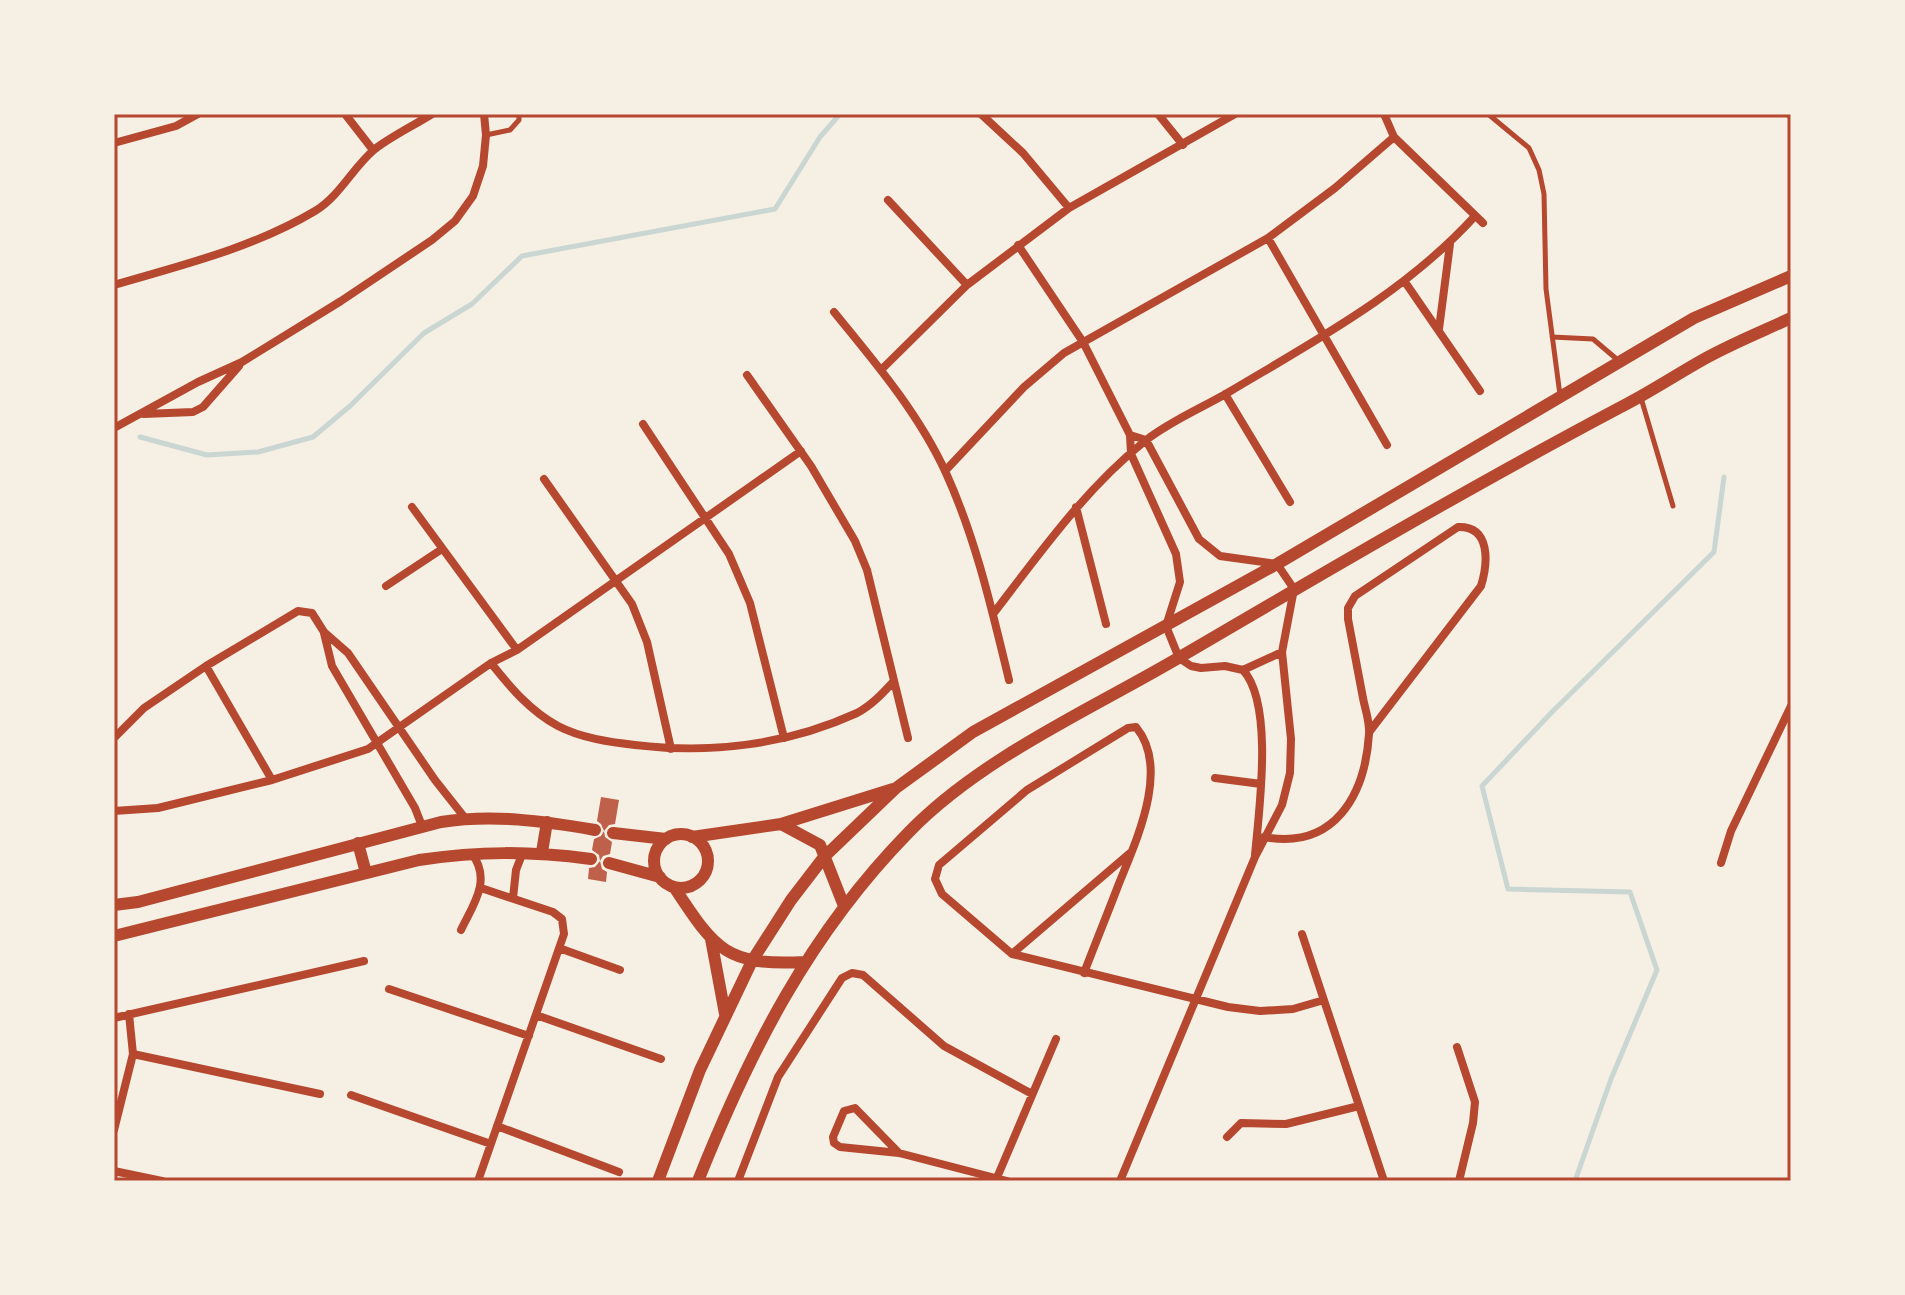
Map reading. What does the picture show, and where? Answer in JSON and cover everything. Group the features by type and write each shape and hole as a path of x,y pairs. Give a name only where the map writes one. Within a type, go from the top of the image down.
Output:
{"main road":[{"path":"658,1181 700,1070 752,961 791,900 824,857 896,788 973,732 1277,564 1694,318 1791,276"},
{"path":"698,1181 765,1029 804,962 844,906 909,831 941,804 1006,756 1294,589 1641,397 1709,356 1791,318"},
{"path":"613,833 666,839 675,835 692,837 781,824 896,788"},
{"path":"114,905 138,902 422,826 465,818 547,822 595,830"},
{"path":"542,852 547,822"},
{"path":"781,824 820,845 844,906"},
{"path":"674,887 691,886 699,881 707,866 705,849 692,837"},
{"path":"660,877 656,870 656,853 666,839"},
{"path":"358,843 366,873"},
{"path":"114,936 419,860 470,852 523,851 591,859"},
{"path":"609,863 660,877 674,887 711,939 732,955 752,961 804,962"},
{"path":"711,939 725,1014"}],"street":[{"path":"114,143 176,126 198,114"},
{"path":"345,114 373,150"},
{"path":"114,285 214,256 318,210 347,182 373,150 432,114"},
{"path":"114,428 242,362 393,266 455,221 473,196 483,166 485,116 473,114"},
{"path":"981,114 1023,153 1069,208"},
{"path":"1158,114 1183,145"},
{"path":"882,369 967,285 1069,208 1235,114"},
{"path":"1384,114 1394,137 1483,223"},
{"path":"945,471 1024,387 1064,353 1268,238 1335,188 1394,137"},
{"path":"888,200 967,285"},
{"path":"993,614 1076,507 1146,440 1324,335 1405,282 1450,244 1475,216"},
{"path":"1268,238 1387,445"},
{"path":"1439,330 1450,244"},
{"path":"1018,245 1083,342 1130,435 1131,454 1176,554 1180,582 1166,626 1179,658 1197,667 1225,666 1243,670 1282,652"},
{"path":"1405,282 1480,391"},
{"path":"834,312 882,369 945,471 974,545 1009,680"},
{"path":"140,414 193,412 203,407 242,362"},
{"path":"747,375 801,451 855,541 867,570 908,738"},
{"path":"1225,394 1290,502"},
{"path":"643,424 729,554 750,603 784,738"},
{"path":"1130,435 1146,440 1199,539 1220,556 1277,564 1294,589 1282,652 1291,739 1290,773 1282,805 1261,836"},
{"path":"114,811 158,808 272,780 344,759 377,744 801,451"},
{"path":"544,479 632,604 647,642 671,749"},
{"path":"412,507 517,650"},
{"path":"1076,507 1106,624"},
{"path":"1261,836 1288,840 1309,837 1335,821 1351,802 1361,781 1370,731 1348,619 1348,608 1355,596 1458,527 1470,526 1479,533 1485,551 1481,586 1370,731"},
{"path":"386,586 442,549"},
{"path":"114,738 144,708 206,666 298,611 312,613 324,632 348,653 465,818"},
{"path":"324,632 332,666 415,808 422,826"},
{"path":"491,663 516,694 558,726 599,741 671,749 727,748 784,738 857,712 875,701 894,681"},
{"path":"206,666 272,780"},
{"path":"1120,1181 1261,836 1259,715 1255,686 1243,670"},
{"path":"1721,863 1731,831 1789,711"},
{"path":"1084,973 1145,817 1150,758 1143,735 1136,727 1128,728 1027,790 939,865 935,879 942,894 1012,954 1084,973 1228,1007 1260,1011 1293,1009 1324,1000"},
{"path":"1215,778 1261,784"},
{"path":"513,898 516,870 523,851"},
{"path":"461,930 481,888 480,867 470,852"},
{"path":"1012,954 1131,853"},
{"path":"478,1181 564,934 562,919 553,912 481,888"},
{"path":"1302,934 1384,1181"},
{"path":"559,948 620,970"},
{"path":"114,1018 364,961"},
{"path":"738,1181 778,1077 842,978 852,973 863,975 944,1046 1032,1094"},
{"path":"389,989 529,1036"},
{"path":"114,1130 133,1054 129,1014"},
{"path":"536,1015 661,1059"},
{"path":"996,1179 1056,1039"},
{"path":"1457,1047 1475,1102 1459,1181"},
{"path":"133,1054 320,1094"},
{"path":"351,1095 491,1144"},
{"path":"1227,1137 1241,1123 1286,1124 1359,1106"},
{"path":"899,1153 855,1108 844,1111 833,1137 834,1143 840,1147 899,1153 1007,1181"},
{"path":"497,1126 619,1172"},
{"path":"114,1171 162,1181"}],"lane":[{"path":"486,135 510,130 519,114"},
{"path":"1488,114 1529,148 1539,170 1544,194 1546,289 1560,396"},
{"path":"1552,337 1593,339 1620,361"},
{"path":"1641,397 1673,506"}],"building":[{"path":"601,797 619,800 615,824 604,831 597,821"},
{"path":"604,831 605,837 612,842 610,854 600,861 599,855 592,850 594,839"},
{"path":"600,861 602,869 607,872 606,882 588,879 589,868"}],"waterway":[{"path":"140,437 207,455 258,452 313,437 350,406 424,333 472,304 522,256 775,209 820,137 840,114"},
{"path":"1575,1181 1611,1079 1657,970 1630,892 1508,889 1482,786 1714,552 1724,477"}]}
